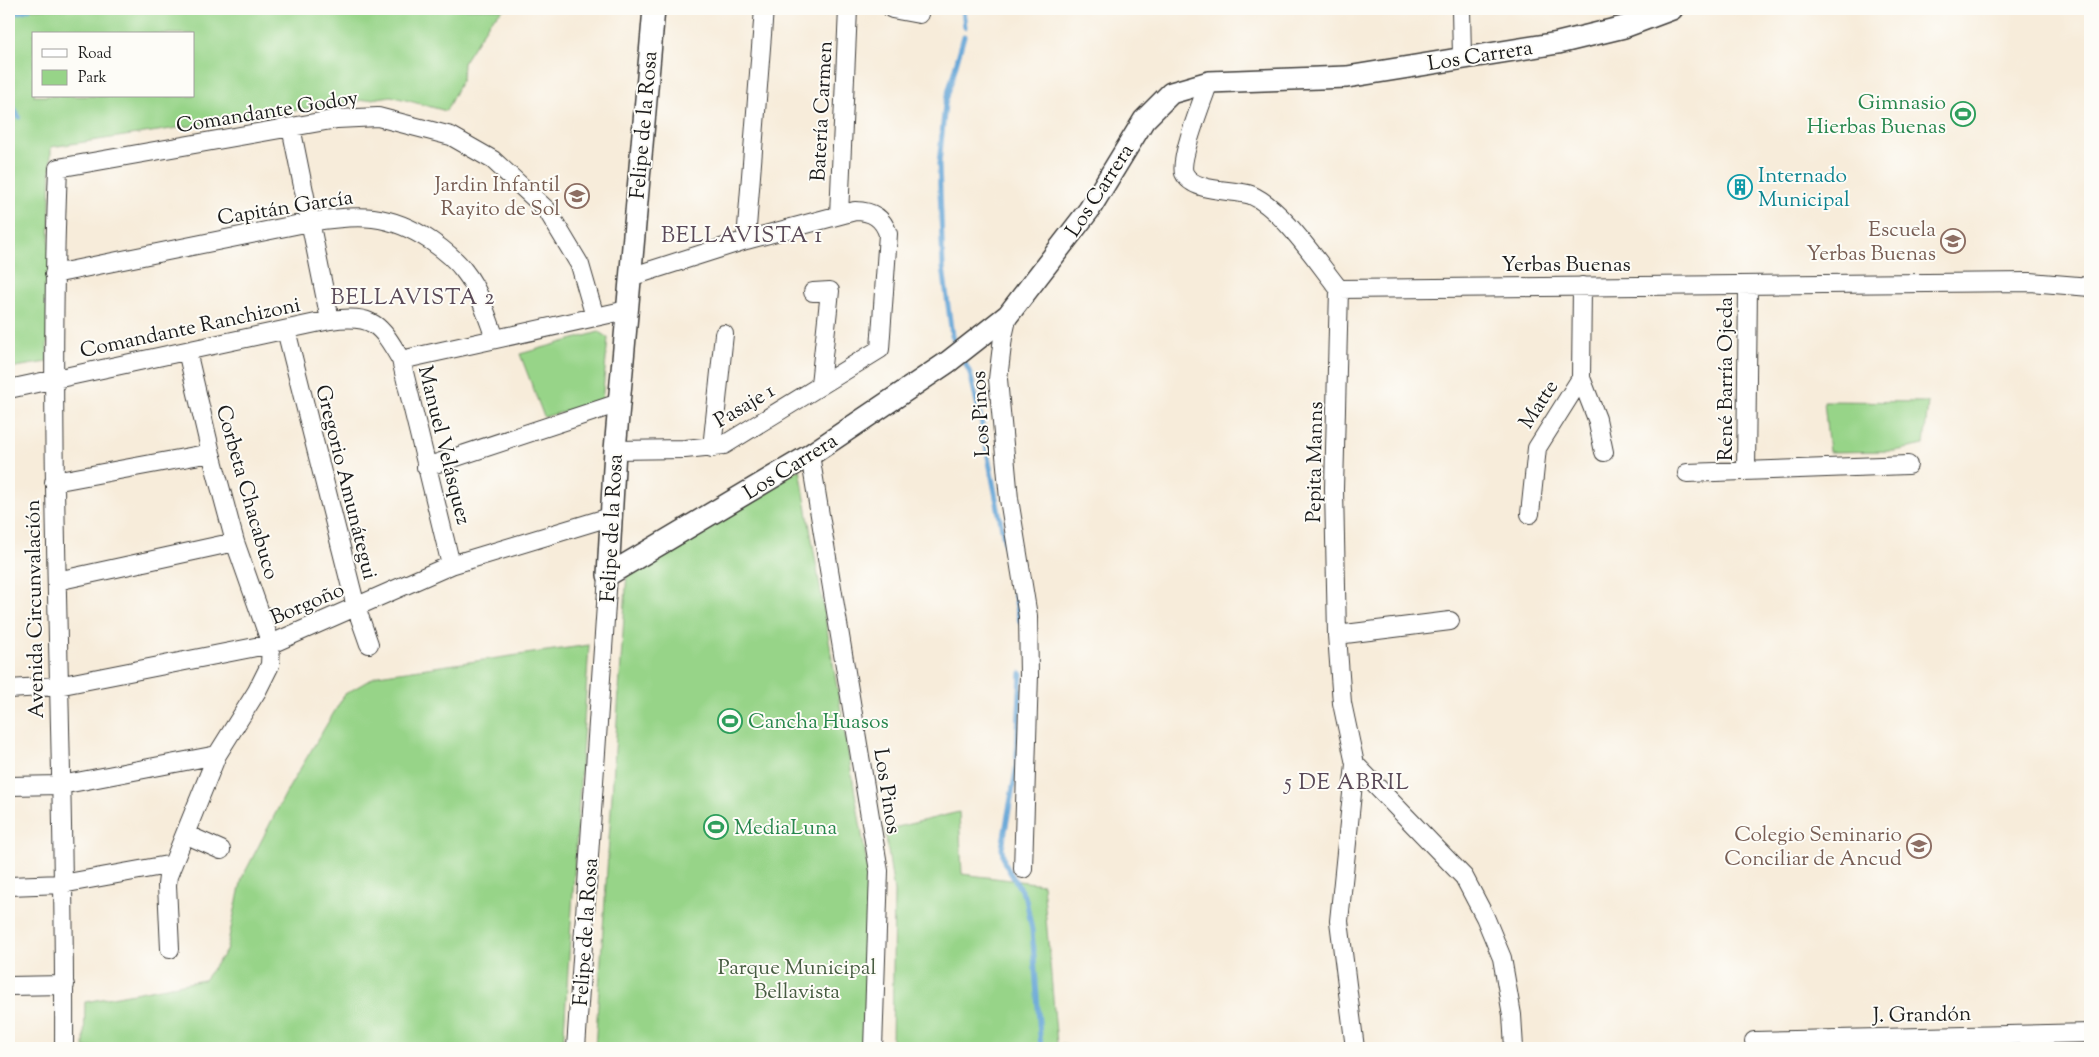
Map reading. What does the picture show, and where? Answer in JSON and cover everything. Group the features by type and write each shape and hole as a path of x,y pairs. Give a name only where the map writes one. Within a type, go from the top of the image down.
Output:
{"street":[{"name":"Felipe de la Rosa","path":"576,1048 613,516 615,450 654,9"},
{"path":"746,240 764,9"},
{"name":"Batería Carmen","path":"838,215 848,9"},
{"path":"892,9 919,14"},
{"path":"1461,9 1462,58"},
{"name":"Los Carrera","path":"608,575 810,455 948,362 1008,315 1089,210 1151,111 1171,93 1209,82 1347,77 1558,43 1624,27 1672,9"},
{"path":"1209,82 1188,144 1183,164 1184,174 1192,183 1202,187 1251,196 1266,205 1292,229 1339,289"},
{"name":"Comandante Godoy","path":"58,168 337,119 378,117 451,136 493,160 547,210 580,265 595,317"},
{"path":"291,127 330,320"},
{"name":"Avenida Circunvalación","path":"58,168 54,274 54,482 65,985 64,1048"},
{"name":"Pasaje 1","path":"615,450 712,448 736,439 820,384 880,349 889,245 885,223 876,215 865,211 838,215"},
{"path":"630,277 746,240 838,215"},
{"name":"Capitán García","path":"54,274 310,222 341,217 372,216 401,224 448,252 466,272 495,338"},
{"name":"Yerbas Buenas","path":"1339,289 2030,282 2090,288"},
{"name":"Matte","path":"1582,286 1581,378 1598,419 1604,452"},
{"name":"René Barría Ojeda","path":"1746,472 1748,286"},
{"name":"Pepita Manns","path":"1339,289 1334,489 1337,634 1342,703 1355,764"},
{"path":"813,292 830,291 820,384"},
{"path":"401,360 627,310"},
{"name":"Los Pinos","path":"1008,315 1003,337 998,379 1009,499 1028,616 1029,675 1023,869"},
{"name":"Comandante Ranchizoni","path":"9,389 330,320 355,317 366,319 388,338"},
{"name":"Gregorio Amunátegui","path":"286,330 356,607 369,644"},
{"path":"712,448 724,334"},
{"name":"Manuel Velásquez","path":"388,338 401,360 451,565"},
{"name":"Corbeta Chacabuco","path":"187,351 211,453 235,542 271,644"},
{"name":"Matte","path":"1530,514 1537,448 1581,378"},
{"path":"426,467 619,403"},
{"path":"54,482 211,453"},
{"name":"Los Pinos","path":"810,455 879,871 873,1048"},
{"name":"René Barría Ojeda","path":"1687,473 1908,465"},
{"name":"Borgoño","path":"9,689 58,686 271,644 451,565 613,516"},
{"path":"57,582 235,542"},
{"path":"1337,634 1450,621"},
{"path":"170,949 166,885 217,755 257,691 270,665 271,644"},
{"path":"9,786 61,785 217,755"},
{"path":"1355,764 1339,920 1355,1048"},
{"path":"1355,764 1464,877 1485,917 1502,958 1512,1016 1514,1048"},
{"path":"185,834 221,850"},
{"path":"9,886 62,884 173,864"},
{"path":"9,986 65,985"},
{"name":"J. Grandón","path":"1754,1041 2090,1033"}],"green space":[{"path":"9,9 504,9 490,21 463,63 462,79 446,111 391,96 51,147 47,362 9,368"},
{"path":"599,332 608,338 602,402 544,417 520,354"},
{"path":"1824,401 1928,402 1924,445 1895,451 1829,452"},
{"name":"Cancha Huasos","path":"800,469 868,870 870,903 864,1048 595,1048 627,572"},
{"path":"589,645 563,1048 84,1048 85,1002 204,980 226,951 242,878 288,789 345,694 378,675"},
{"path":"959,812 962,874 1043,884 1057,1044 1083,1048 892,1048 894,892 885,830"}],"waterway":[{"path":"9,15 29,9"},
{"path":"963,9 965,27"},
{"path":"957,347 952,336 943,267 939,164 945,104 964,36"},
{"path":"9,100 19,117"},
{"path":"962,357 970,373 980,415 1020,622"},
{"path":"1021,673 1016,770 1002,848 1004,862 1026,899 1032,930 1041,1048"}],"place":[{"name":"Gimnasio Hierbas Buenas","path":"1963,114"},
{"name":"Internado Municipal","path":"1740,187"},
{"name":"Jardin Infantil Rayito de Sol","path":"577,196"},
{"name":"Escuela Yerbas Buenas","path":"1953,241"},
{"name":"Cancha Huasos","path":"730,721"},
{"name":"MediaLuna","path":"716,827"},
{"name":"Colegio Seminario Conciliar de Ancud","path":"1919,846"}],"district":[{"name":"BELLAVISTA 1","path":"742,234"},
{"name":"BELLAVISTA 2","path":"413,296"},
{"name":"5 DE ABRIL","path":"1347,781"}],"park label":[{"name":"Parque Municipal Bellavista","path":"797,979"}]}
